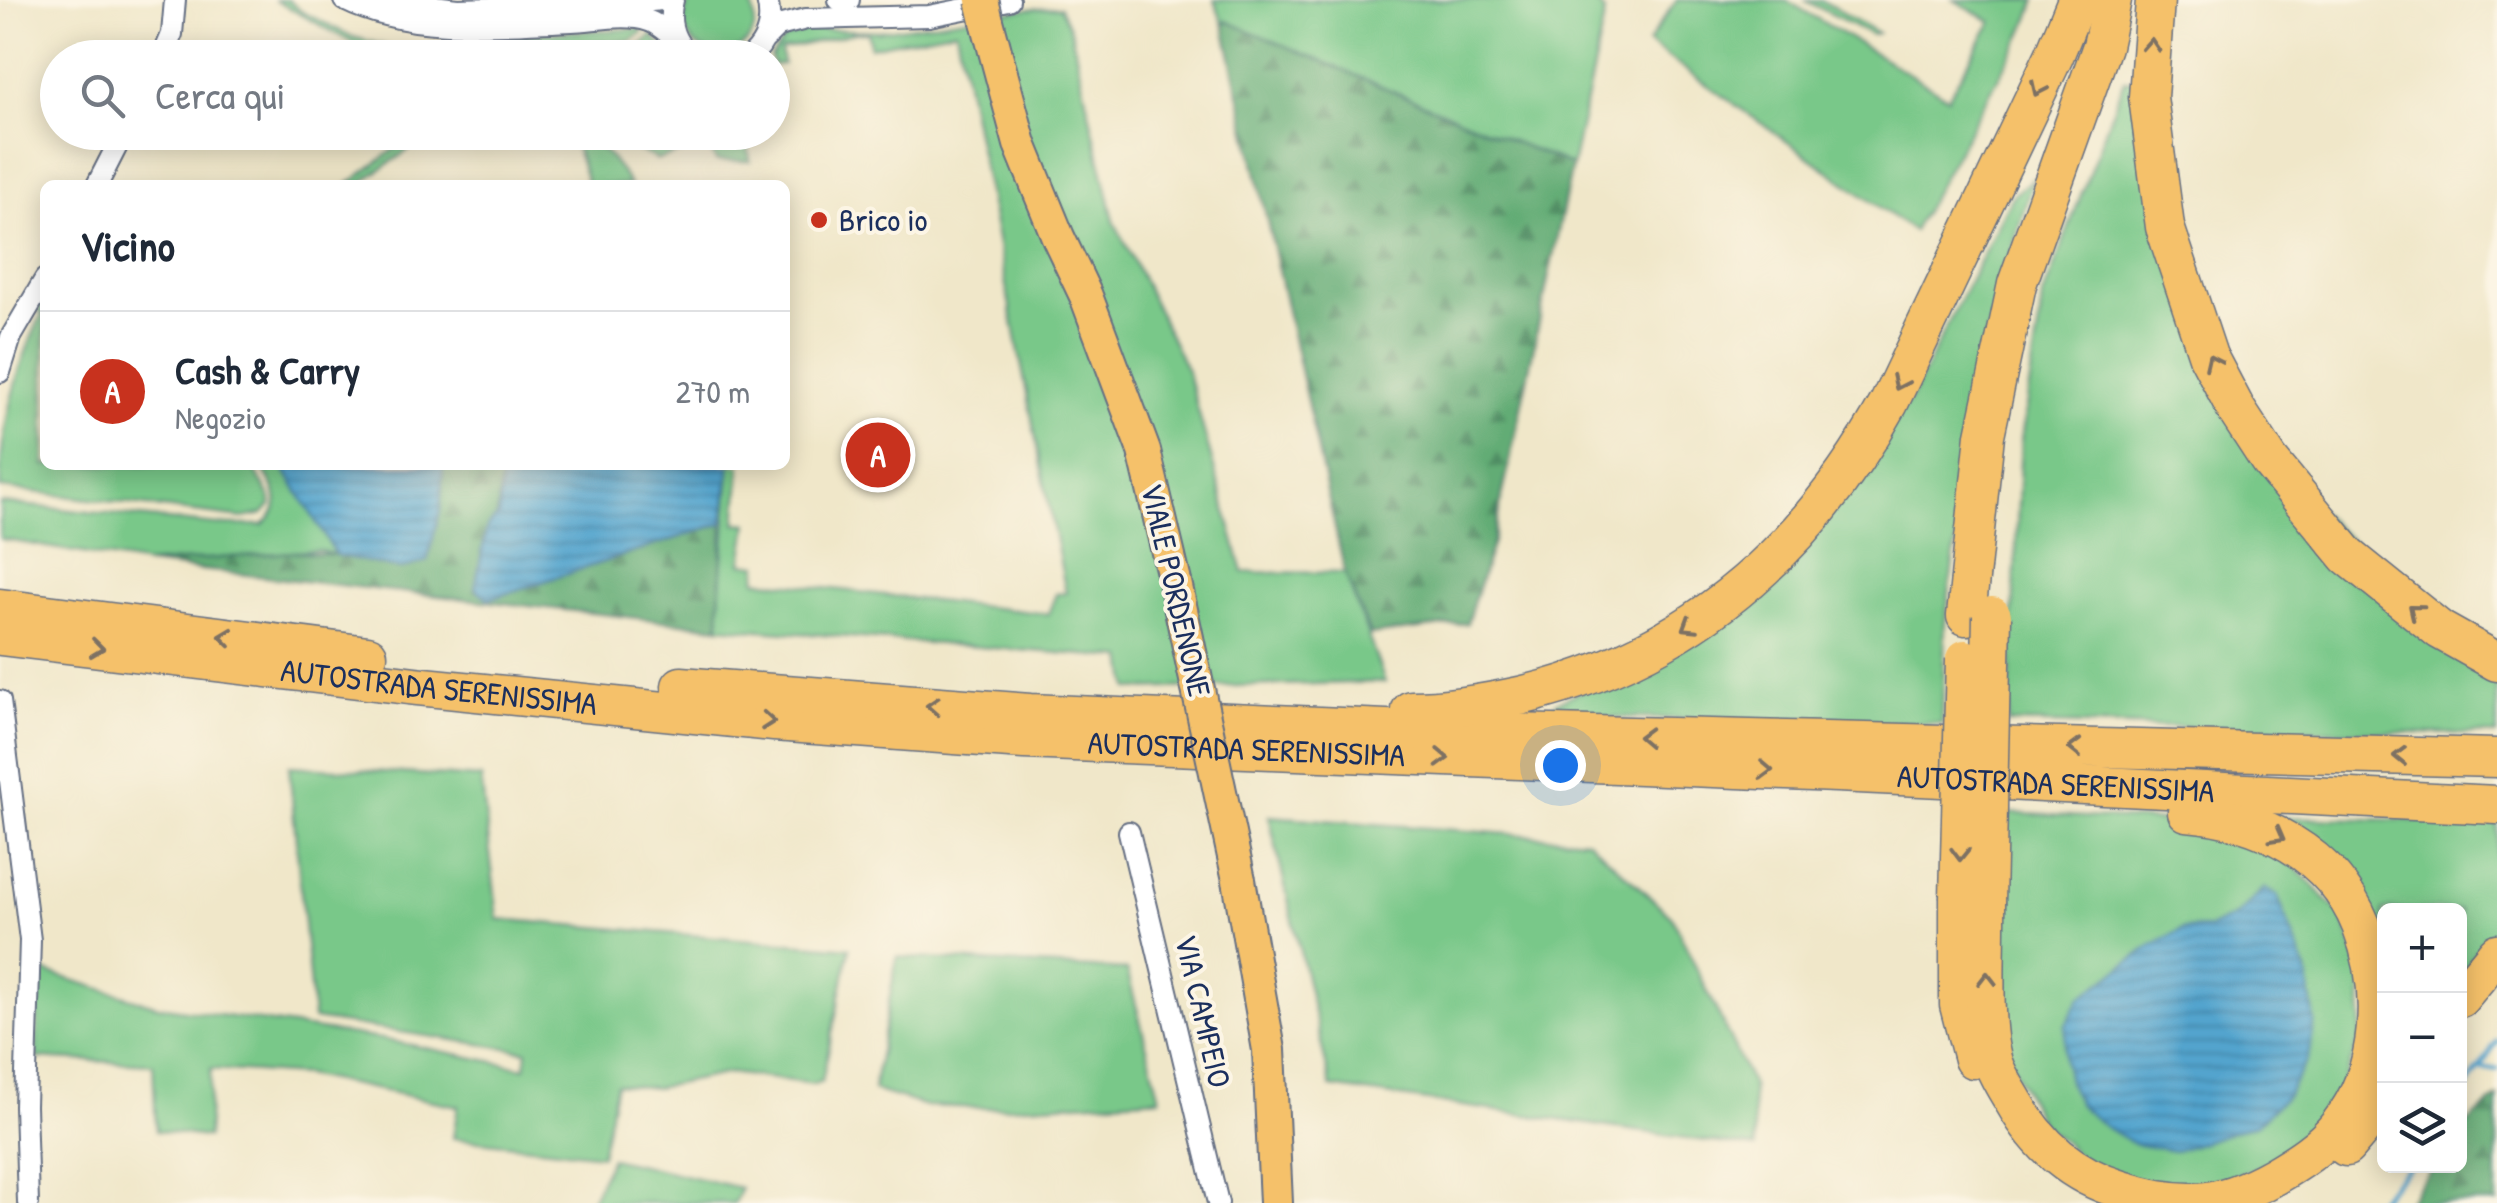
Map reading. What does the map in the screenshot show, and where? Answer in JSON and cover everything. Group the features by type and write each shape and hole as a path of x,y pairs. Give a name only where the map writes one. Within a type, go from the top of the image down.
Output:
{"highway":[{"path":"1030,713 1088,702 1206,708 1421,710 1503,700 1586,678 1626,662 1714,610 1751,580 1816,515 1874,432 2054,56 2077,0"},
{"path":"2097,1203 2041,1168 2011,1136 1987,1100 1959,1005 1973,901 1984,435 2017,284 2102,46 2112,0"},
{"path":"1979,616 2010,387 2042,260 2130,0"},
{"path":"2155,0 2148,97 2165,227 2208,356 2268,460 2348,556 2440,630 2497,662"},
{"name":"AUTOSTRADA SERENISSIMA","path":"0,608 417,661 757,694 1030,713 1431,731 2497,758"},
{"name":"AUTOSTRADA SERENISSIMA","path":"0,636 416,686 793,723 1024,740 2497,805"},
{"path":"1837,773 2084,804 2218,814 2264,828 2300,848 2331,874 2356,912 2370,947 2378,994 2367,1079 2339,1126 2305,1158 2250,1189 2198,1203 2156,1200 2083,1175 2060,1160 2031,1132 1993,1062 1973,901"},
{"path":"2464,993 2497,952"},
{"path":"2262,1203 2304,1181 2339,1154 2377,1110"}],"main road":[{"name":"VIALE PORDENONE","path":"993,7 1020,144 1086,296 1139,436 1176,582 1239,880 1269,1050 1276,1203"}],"street":[{"path":"170,40 174,0"},
{"path":"344,0 388,16 422,21 628,18 650,21 675,38"},
{"path":"382,0 458,10 661,0"},
{"path":"673,0 670,25 675,38"},
{"path":"766,38 770,22 767,0"},
{"path":"838,0 849,0"},
{"path":"766,38 778,26 806,19 929,16 993,7"},
{"path":"100,180 115,150"},
{"path":"0,372 11,338 40,288"},
{"path":"0,701 30,940 25,1106 28,1203"},
{"name":"VIA CAMPEIO","path":"1129,832 1218,1203"}],"green space":[{"path":"274,0 288,0 301,11 364,40 347,40"},
{"path":"689,0 750,0 755,23 748,40 691,40 684,23"},
{"path":"1214,0 1594,0 1605,13 1572,166 1226,21 1224,26"},
{"path":"1676,0 1786,0 1948,97 1992,22 1954,0 2037,0 2022,35 1913,231 1648,43"},
{"path":"1804,0 1821,0 1878,33 1872,35"},
{"path":"1060,7 1071,32 1114,221 1187,371 1243,572 1345,573 1385,682 1129,689 1124,658 719,627 581,609 719,616 730,470 741,470 736,523 748,524 742,563 758,565 756,580 1048,614 1056,594 1066,593 956,30 870,47 868,32 790,48 790,40 784,40 813,29 880,31"},
{"path":"1226,21 1572,166 1492,545 1467,623 1370,635 1345,573 1224,26"},
{"path":"641,29 643,32 632,40 455,40 455,36"},
{"path":"2124,80 2136,81 2261,460 2497,671 2497,735 2008,723 2021,440 2043,296"},
{"path":"393,150 408,150 365,180 354,180"},
{"path":"577,150 601,150 626,180 586,180"},
{"path":"638,150 682,150 681,152 658,160"},
{"path":"748,150 750,161 716,161 712,152"},
{"path":"2033,179 1981,355 1945,623 1942,724 1549,716 1557,702 1692,641 1910,400 2012,196"},
{"path":"40,319 40,470 255,470 271,505 263,514 243,518 0,488 11,398"},
{"path":"264,470 285,470 336,555 317,550 147,564 0,539 0,503 217,525 263,525 275,510 274,488"},
{"path":"443,470 502,470 489,599 723,523 719,627 147,564 292,552 336,555 401,569 426,561 440,511"},
{"path":"289,766 481,778 498,919 850,948 822,1081 814,1084 729,1073 656,1088 616,1084 601,1155 453,1138 458,1106 305,1075 211,1069 207,1137 156,1131 153,1064 36,1058 39,970 158,1006 381,1039 525,1068 527,1051 313,1019"},
{"path":"2005,813 2230,824 2271,841 2342,916 2362,974 2361,1035 2342,1087 2307,1132 2267,1164 2210,1185 2140,1188 2093,1168 2040,1122 2001,1042"},
{"path":"1269,816 1588,840 1672,917 1752,1085 1755,1148 1331,1087"},
{"path":"2271,817 2497,822 2497,933 2467,964 2467,903 2377,903 2377,942"},
{"path":"897,957 1127,970 1160,1098 990,1108 926,1106 873,1090"},
{"path":"2497,1097 2497,1203 2406,1203 2429,1173 2467,1173 2467,1124"},
{"path":"611,1158 741,1188 734,1203 590,1203"}],"water":[{"path":"285,470 443,470 440,511 427,561 401,569 336,555"},
{"path":"502,470 729,470 723,523 489,599 475,588 487,527 499,515"},
{"path":"2265,888 2277,895 2307,972 2315,1021 2308,1058 2287,1095 2257,1124 2175,1151 2134,1144 2079,1105 2064,1060 2066,1024 2080,998 2152,945 2183,929 2210,928 2236,916"}],"waterway":[{"path":"2480,1068 2497,1041"},
{"path":"2467,1087 2479,1069 2497,1069"},
{"path":"2375,1203 2403,1173"}],"place":[{"name":"Brico io","path":"819,220"},
{"name":"Cash & Carry","path":"878,455"}]}
